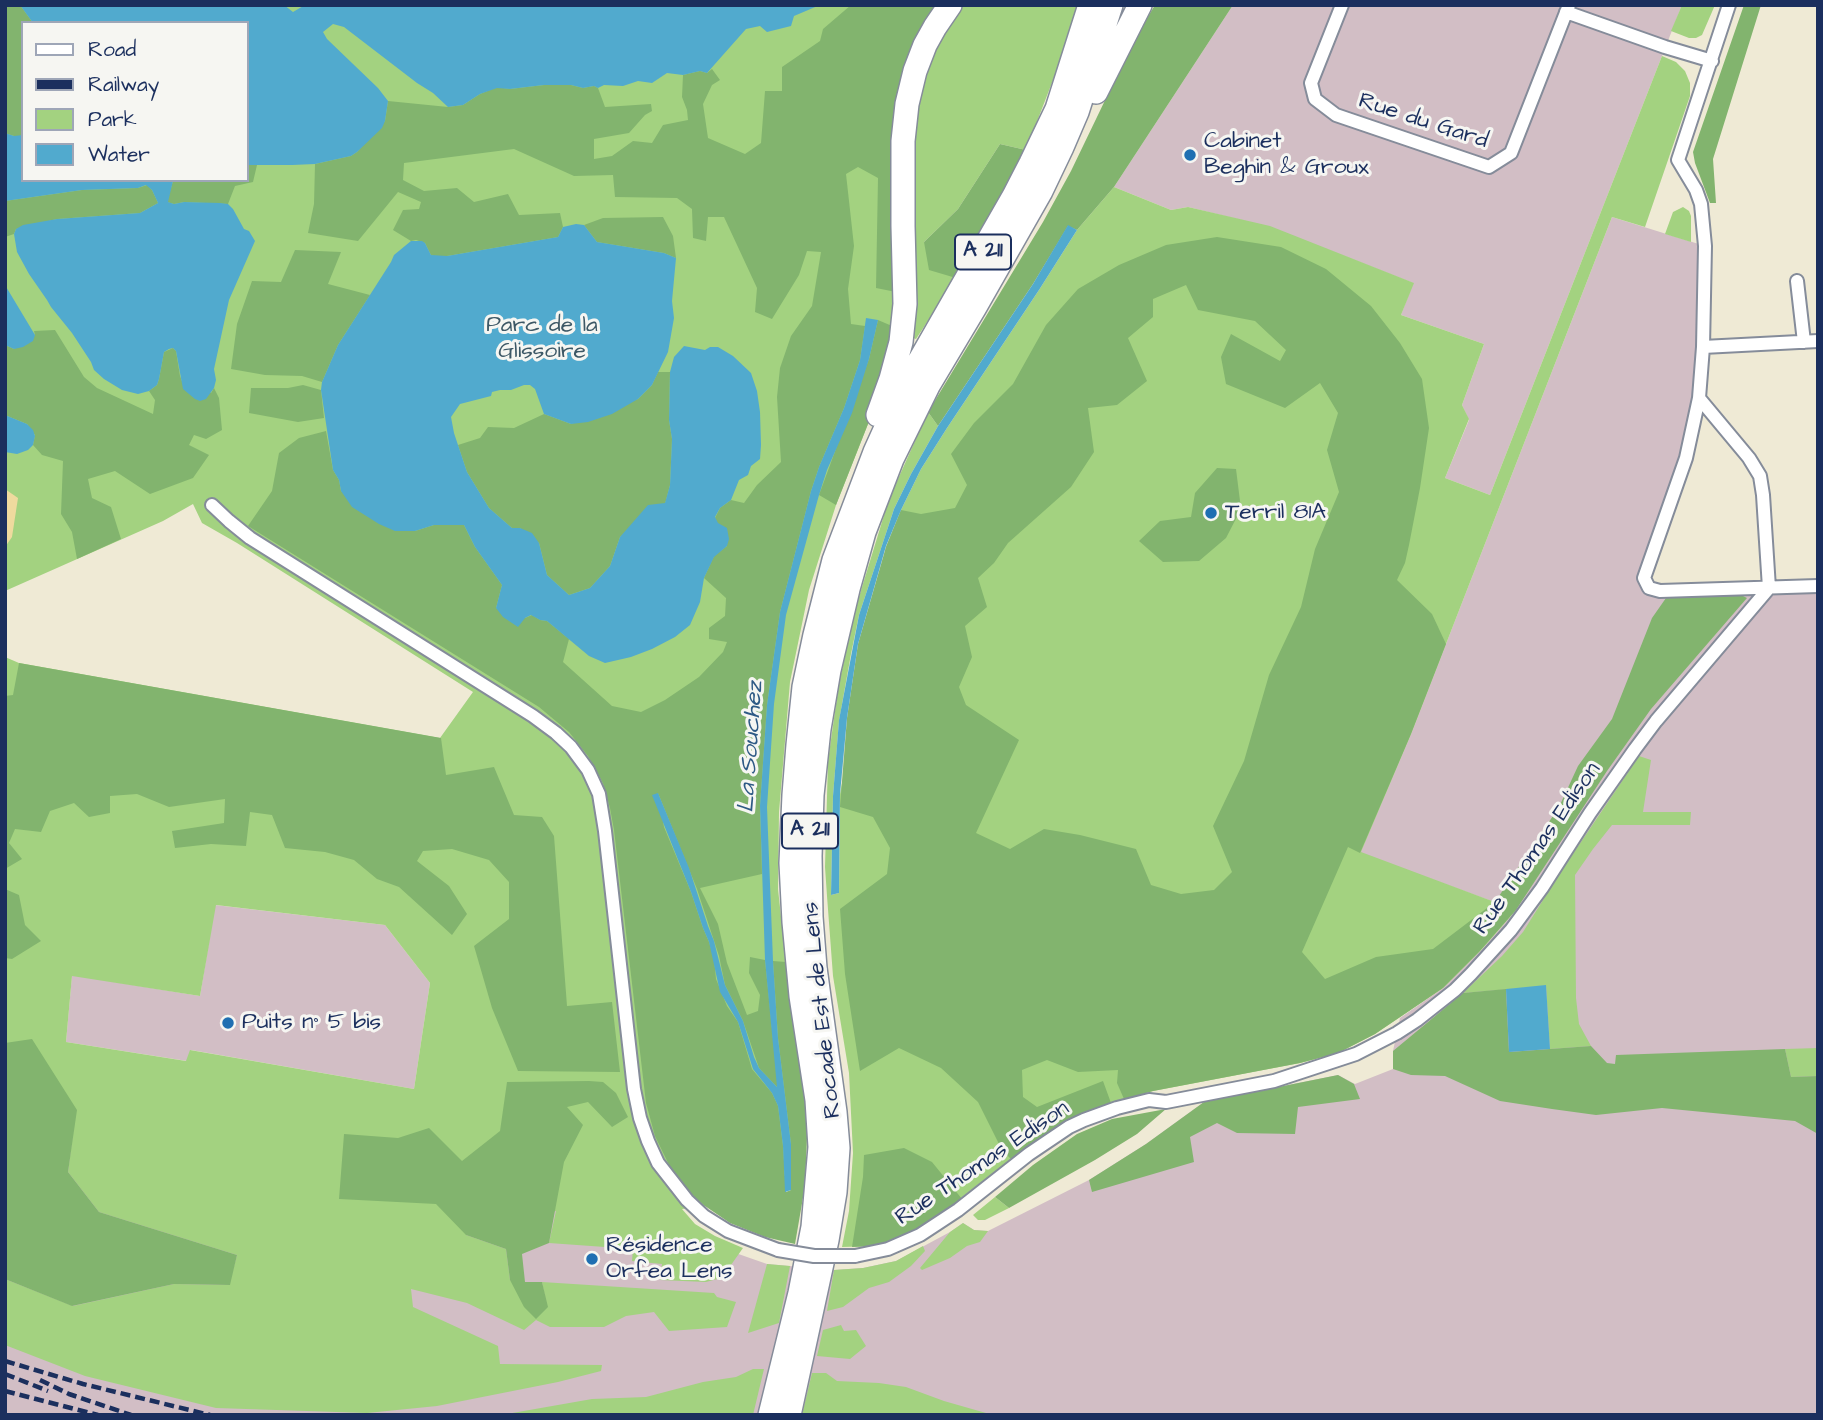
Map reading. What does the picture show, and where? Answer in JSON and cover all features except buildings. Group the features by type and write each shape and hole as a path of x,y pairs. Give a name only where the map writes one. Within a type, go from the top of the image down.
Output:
{"highway":[{"path":"859,492 853,475 881,407 901,342 905,304 903,153 907,104 915,71 925,46 950,5"},
{"name":"A 211","path":"859,492 900,399 1014,196 1057,109 1090,5"},
{"name":"A 211","path":"1077,111 1111,5"},
{"path":"1077,111 1094,95 1140,5"},
{"name":"Rocade Est de Lens","path":"789,1415 827,1240 835,1192 838,1148 811,917 812,795 829,670 864,533 892,459 929,384 1041,191 1077,111"},
{"name":"Rocade Est de Lens","path":"770,1415 810,1240 820,1147 817,1100 801,996 794,922 791,863 798,745 804,687 815,635 834,560 859,492"}],"street":[{"name":"Rue du Gard","path":"1342,5 1311,83 1315,99 1336,115 1489,167 1511,153 1567,9 1665,47 1712,61"},
{"path":"1730,5 1678,160 1701,204 1705,246 1699,398 1686,458 1644,578 1648,588 1660,591 1818,586"},
{"path":"1797,281 1804,342"},
{"path":"1703,347 1818,341"},
{"path":"1699,398 1749,458 1760,476 1769,587"},
{"name":"Rue Thomas Edison","path":"212,505 250,538 533,716 571,747 588,770 599,794 634,1089 640,1118 658,1163 687,1200 704,1216 728,1231 778,1250 814,1256 855,1256 888,1249 920,1235 948,1217 1029,1154 1069,1128 1117,1108 1149,1100 1166,1102 1274,1081 1339,1061 1375,1045 1418,1020 1471,974 1528,909 1614,776 1656,721 1769,587"}],"shaded area":[{"path":"1233,5 1682,5 1490,495 1445,478 1469,420 1462,405 1484,344 1401,315 1413,283 1270,227 1188,207 1171,210 1114,187"},
{"path":"1612,217 1705,246 1699,398 1659,535 1649,588 1818,586 1818,1415 5,1415 5,1085 627,1215 767,1264 834,1270 863,1268 896,1261 963,1223 974,1230 988,1231 1089,1180 1146,1144 1204,1102 1338,1075 1355,1084 1393,1069 1393,1051 1400,1018 1443,988 1516,910 1360,853 1411,734"},
{"path":"215,905 385,925 430,983 414,1089 191,1050 187,1061 66,1042 72,975 200,996"}],"green space":[{"name":"Parc de la Glissoire","path":"5,5 935,5 916,41 890,349 881,391 836,505 809,590 790,682 779,812 778,889 804,1079 807,1138 762,1200 682,1209 695,1224 743,1248 726,1272 717,1279 706,1282 660,1280 662,1264 632,1261 633,1249 549,1243 556,1211 466,1235 506,1249 510,1280 547,1307 542,1282 714,1293 717,1297 736,1302 727,1327 669,1331 654,1312 626,1316 604,1327 550,1327 536,1320 524,1330 467,1303 411,1289 413,1307 498,1346 500,1364 602,1365 601,1371 437,1406 367,1413 216,1408 85,1376 5,1345 5,1279 73,1306 174,1284 229,1285 237,1255 99,1212 68,1172 76,1110 5,1085 5,657 19,663 440,738 473,692 202,523 193,504 163,521 5,591","holes":["216,905 385,925 430,983 414,1089 190,1050 186,1061 66,1042 72,976 200,996"]},
{"path":"5,5 20,5 32,21 21,21 21,136 5,133"},
{"path":"851,5 935,5 916,41 896,292 876,288 878,178 858,167 846,174 854,246 848,289 851,324 865,326 860,360 811,491 780,612 767,705 760,806 762,874 700,888 718,924 727,963 747,1015 758,1011 760,995 749,973 750,957 765,960 778,1088 759,1068 743,1021 725,985 719,956 697,889 658,793 664,827 709,942 716,979 727,1006 738,1022 752,1069 772,1093 778,1106 786,1192 791,1190 791,1144 778,1038 773,961 786,962 804,1079 807,1138 805,1186 795,1244 765,1237 730,1223 705,1206 687,1190 671,1169 655,1136 646,1103 614,830 603,783 588,756 569,732 539,707 248,526 272,491 279,453 299,438 326,431 333,470 341,491 415,531 434,525 464,525 475,547 502,585 496,608 525,618 532,615 547,621 569,639 563,662 612,706 641,712 665,700 699,677 723,652 727,642 709,639 709,628 725,616 726,598 704,578 714,556 727,546 715,518 720,508 731,500 744,503 757,485 781,462 777,397 780,368 791,336 812,306 821,252 807,251 799,275 772,319 755,312 757,288 724,217 708,217 706,241 693,238 692,209 677,198 615,197 613,175 574,176 514,149 404,163 403,180 424,191 457,188 474,202 508,194 519,215 560,213 563,227 558,237 434,256 425,243 411,241 393,230 403,210 419,209 421,202 398,192 358,241 308,233 314,204 315,164 351,156 357,152 385,121 388,101 448,107 463,105 497,87 510,89 544,85 583,88 594,86 598,88 605,107 651,104 652,111 629,133 594,139 594,159 612,156 633,141 652,143 663,125 688,120 682,97 683,75 700,71 707,73 712,69 720,80 712,85 703,104 708,138 745,154 761,143 765,91 782,91 782,67 820,41 823,29"},
{"path":"960,5 1079,5 1070,36 1026,150 1000,144 958,209 924,242 956,278 916,339 913,338 913,128 918,96 930,61 940,35"},
{"path":"1155,5 1233,5 1114,187 1077,230 1068,226 1033,284 938,426 928,412 1043,222 1071,171 1135,38"},
{"path":"1682,5 1715,5 1702,35 1689,38 1671,31"},
{"path":"1744,5 1761,5 1713,159 1716,203 1710,203 1693,152"},
{"path":"1662,56 1676,62 1685,71 1690,83 1690,96 1645,227 1612,217 1411,734 1361,852 1516,910 1443,988 1375,1034 1338,1053 1300,1063 1153,1091 1101,1106 1061,1125 1028,1146 935,1218 875,1246 842,1247 849,1211 853,1153 849,1073 833,976 825,867 828,761 839,683 855,610 889,499 928,412 938,426 894,509 859,615 851,654 839,721 833,796 831,895 839,893 840,794 886,547 921,469 1077,230 1114,187 1171,210 1188,207 1270,226 1414,283 1401,315 1484,344 1462,405 1469,419 1445,478 1490,495"},
{"path":"1000,144 1026,150 1005,194 956,278 929,270 924,242 958,209"},
{"path":"248,165 257,165 253,182 235,186 228,204 167,202 173,182 248,182"},
{"path":"147,185 158,203 140,213 57,219 16,229 14,234 5,237 5,201 82,190 138,188"},
{"path":"1683,207 1691,216 1691,242 1665,234 1673,212"},
{"path":"663,217 673,236 676,258 664,253 597,242 584,225 603,218"},
{"path":"1217,237 1281,247 1326,269 1371,306 1400,343 1422,379 1429,428 1409,545 1397,580 1432,614 1446,644 1360,853 1348,847 1302,952 1325,979 1376,957 1433,949 1495,902 1559,807 1578,766 1612,719 1652,618 1666,598 1739,594 1747,598 1651,709 1516,910 1443,988 1375,1034 1338,1053 1124,1099 1117,1083 1118,1070 1078,1072 1047,1060 1022,1070 1023,1097 1037,1107 1103,1081 1111,1103 1061,1125 1011,1159 1002,1150 978,1102 941,1068 899,1048 860,1071 845,974 840,909 887,874 890,848 873,817 840,807 847,718 858,644 886,547 901,510 921,514 955,508 967,485 951,454 974,423 1013,384 1046,325 1078,289 1119,265 1166,245","holes":["1186,285 1198,310 1255,321 1286,350 1280,361 1231,334 1221,357 1226,384 1285,408 1320,383 1338,413 1327,450 1339,492 1315,549 1301,607 1269,675 1244,761 1213,826 1232,872 1214,890 1181,894 1151,885 1136,849 1044,829 1010,849 976,833 1019,740 966,705 959,687 972,657 965,626 987,607 978,578 994,563 1008,543 1071,487 1094,452 1088,408 1117,405 1147,381 1128,338 1153,317 1153,299"]},
{"path":"295,250 341,252 328,284 370,295 338,345 322,382 302,376 265,375 231,369 237,324 252,281 281,282"},
{"path":"878,320 892,326 881,391 836,505 819,495 869,359"},
{"path":"55,330 84,377 97,388 153,414 155,400 149,391 157,385 164,352 173,348 183,384 211,393 214,388 219,398 222,430 206,439 194,435 189,445 209,455 193,478 150,494 115,471 88,479 92,498 111,507 121,539 77,559 72,532 61,514 63,461 42,455 33,445 35,435 27,424 5,415 5,345 14,349 35,335 34,331"},
{"path":"658,372 670,372 669,420 672,439 670,485 665,504 620,537 610,566 590,588 569,595 547,575 539,543 520,528 512,528 489,508 467,472 458,445 480,438 488,427 514,428 544,414 571,424 638,399 652,385"},
{"path":"303,385 321,390 324,418 298,422 249,413 251,388 288,388"},
{"path":"1217,468 1236,469 1241,509 1226,538 1199,561 1163,562 1139,541 1160,521 1191,517 1195,493"},
{"path":"19,663 441,738 446,775 494,767 514,815 542,817 554,836 567,1006 612,1002 620,1072 518,1071 492,1008 474,946 509,919 509,882 489,860 452,849 423,851 417,861 449,886 467,914 452,935 399,887 377,879 354,860 325,852 285,848 272,815 250,812 246,846 211,844 175,848 172,831 224,823 225,799 169,807 137,794 110,796 110,813 89,817 74,803 50,811 41,832 15,829 9,843 22,859 5,869 5,696 13,695"},
{"path":"1639,756 1651,760 1643,812 1691,812 1690,825 1612,825 1575,875 1576,998 1579,1024 1591,1046 1550,1049 1546,986 1463,993 1523,932"},
{"path":"5,889 19,895 25,925 41,941 12,959 5,958"},
{"path":"1506,989 1509,1052 1591,1046 1607,1063 1615,1064 1616,1055 1785,1049 1791,1077 1818,1076 1818,1134 1795,1121 1662,1108 1596,1115 1552,1109 1500,1101 1445,1076 1411,1075 1393,1069 1393,1051 1463,993"},
{"path":"32,1039 77,1110 68,1172 99,1212 237,1255 230,1285 174,1284 72,1306 5,1279 5,1043"},
{"path":"1818,1048 1818,1076 1791,1077 1785,1049"},
{"path":"1338,1075 1354,1084 1360,1099 1298,1107 1295,1134 1237,1133 1217,1123 1190,1137 1194,1162 1092,1192 1089,1180 1146,1144 1204,1102"},
{"path":"507,1082 603,1082 616,1093 628,1117 612,1127 588,1102 567,1107 583,1125 564,1162 549,1243 522,1254 525,1282 542,1282 548,1307 536,1319 524,1307 510,1280 506,1249 466,1235 436,1204 339,1199 344,1134 398,1138 429,1128 462,1161 500,1131"},
{"path":"1166,1109 1137,1134 1009,1208 995,1197 1033,1165 1077,1134 1112,1119"},
{"path":"904,1148 932,1162 962,1199 902,1237 875,1246 852,1247 864,1155"},
{"path":"995,1197 1009,1208 985,1220 978,1220 973,1215"},
{"path":"963,1223 974,1230 988,1231 980,1242 922,1270 920,1268 950,1232"},
{"path":"923,1246 925,1251 911,1266 889,1282 869,1288 843,1307 827,1311 834,1270 863,1268 896,1261"},
{"path":"767,1264 790,1266 779,1323 748,1333"},
{"path":"841,1325 844,1331 856,1330 866,1346 850,1359 817,1356 823,1330"},
{"path":"753,1369 764,1369 753,1415 501,1415 592,1399 646,1397 703,1382 736,1377"},
{"path":"812,1373 826,1373 837,1381 906,1387 993,1415 802,1415"}],"sand":[{"path":"5,489 18,498 12,537 5,547"}],"water":[{"path":"20,5 284,5 293,12 305,5 820,5 794,16 791,26 767,32 760,26 746,29 707,73 667,73 652,83 638,81 623,86 604,85 598,88 544,85 497,88 480,94 463,105 448,107 344,27 333,24 323,32 388,101 385,121 382,128 351,156 315,164 292,165 248,165 248,21 32,21"},
{"path":"5,133 21,135 21,182 173,182 168,202 228,204 255,241 229,300 214,369 216,380 206,399 195,399 183,389 176,351 173,348 164,352 157,385 149,391 138,394 122,390 104,379 94,370 17,252 14,234 16,229 23,225 57,219 140,213 158,203 152,190 146,185 138,188 82,190 5,201"},
{"path":"584,225 597,242 664,253 676,258 672,301 674,318 668,352 652,385 638,399 612,414 588,422 571,424 544,414 535,389 530,385 492,392 491,396 460,404 451,417 467,472 489,508 512,528 532,533 539,543 547,575 569,595 590,588 610,566 620,537 648,505 665,503 670,485 672,439 669,420 670,372 674,357 684,346 705,350 718,347 733,356 751,373 760,412 760,459 751,466 748,475 739,480 731,500 720,508 715,517 718,523 727,528 729,539 727,546 714,557 704,578 700,602 690,625 675,637 652,649 605,663 589,656 547,621 531,615 518,627 503,617 496,608 502,585 475,547 464,525 434,525 415,531 395,531 352,507 341,491 333,470 321,390 338,345 394,255 411,241 425,243 431,255 447,256 558,237 563,227"},
{"path":"1068,225 1077,230 921,469 886,546 858,644 847,718 840,794 839,893 831,895 833,796 839,720 859,615 894,509 938,426 1033,284"},
{"path":"5,285 35,335 33,341 14,349 5,345"},
{"path":"866,318 878,320 869,359 852,413 819,495 786,615 774,704 767,807 778,1038 791,1144 791,1190 785,1192 778,1106 772,1093 753,1069 738,1022 720,992 709,942 652,795 658,793 689,868 714,941 725,985 743,1021 754,1057 759,1068 777,1087 765,960 760,806 767,705 780,612 811,491 860,360"},
{"path":"5,415 27,424 33,430 33,445 28,450 17,454 5,452"},
{"path":"1546,985 1550,1049 1509,1052 1506,989"}],"railway":[{"path":"5,1361 83,1384 210,1415"},
{"path":"5,1374 48,1391"},
{"path":"40,1380 69,1394 131,1415"},
{"path":"5,1391 98,1415"}],"place":[{"name":"Cabinet Beghin & Groux","path":"1190,155"},
{"name":"Terril 81A","path":"1211,513"},
{"name":"Puits n° 5 bis","path":"228,1023"},
{"name":"Résidence Orfea Lens","path":"592,1259"}],"water label":[{"name":"La Souchez","path":"752,747"}]}
